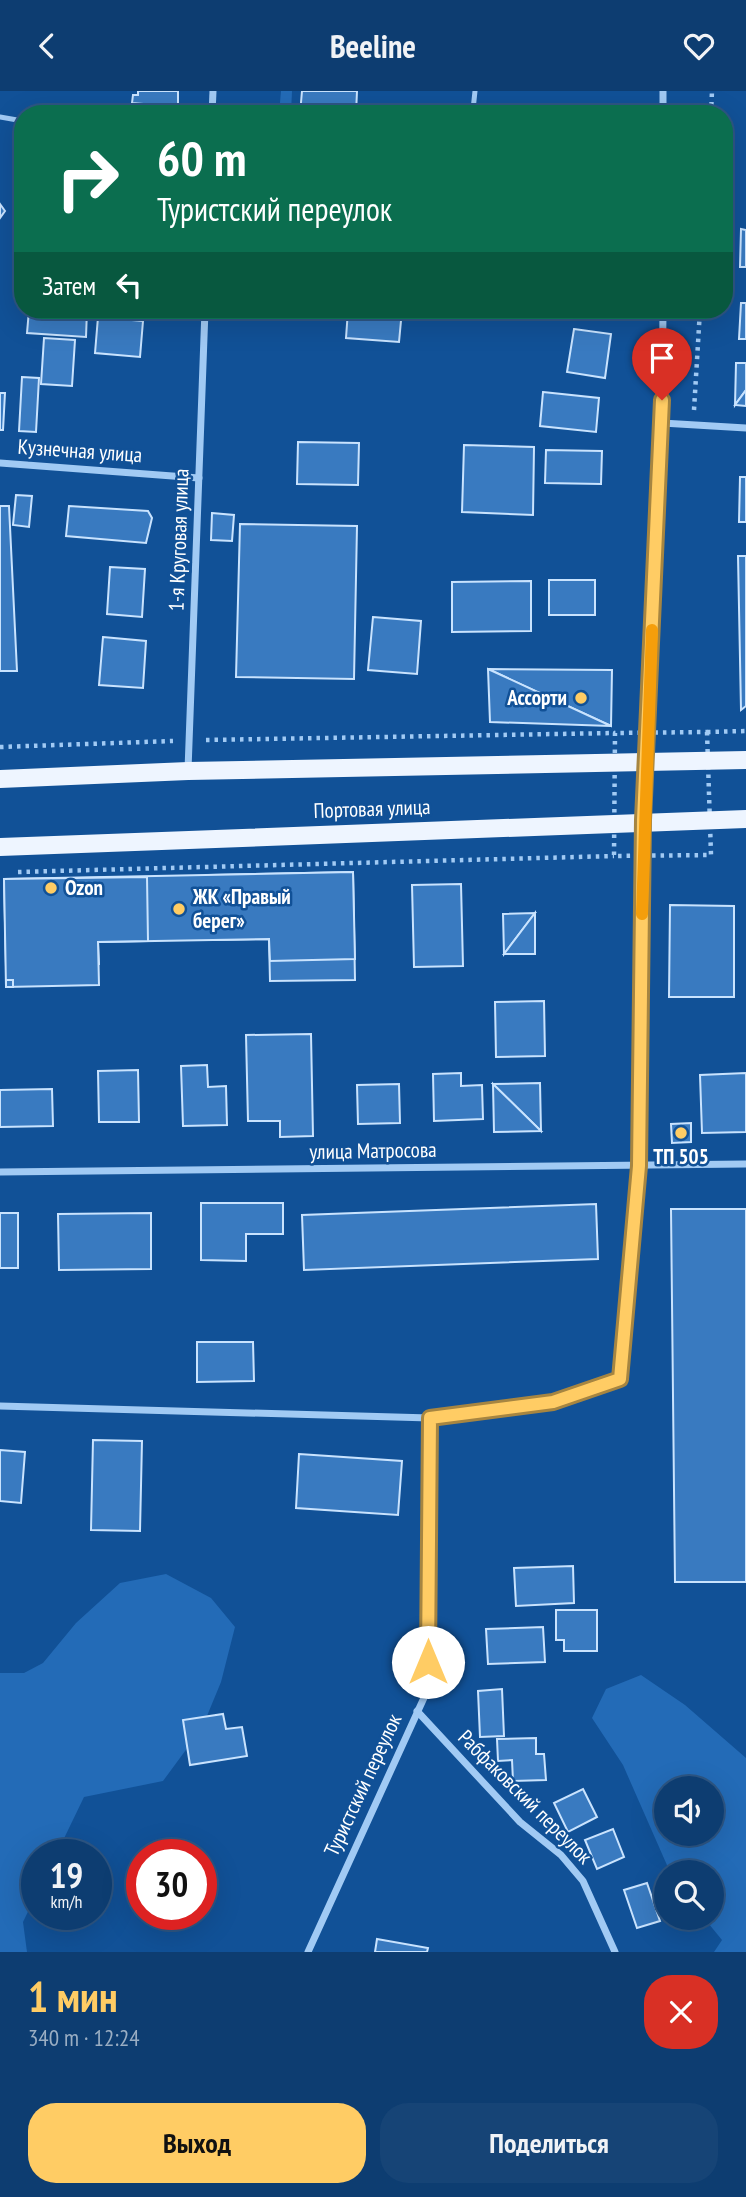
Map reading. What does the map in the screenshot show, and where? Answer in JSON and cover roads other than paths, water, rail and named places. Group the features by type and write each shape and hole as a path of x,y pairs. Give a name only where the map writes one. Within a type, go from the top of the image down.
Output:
{"main road":[{"name":"Портовая улица","path":"0,779 188,771 746,760"},
{"name":"Портовая улица","path":"0,847 643,820 746,819"}],"street":[{"name":"1-я Круговая улица","path":"188,771 205,319"},
{"path":"0,1406 430,1418 553,1402 620,1379 639,1166 643,820 662,423 663,319"},
{"path":"662,423 746,428"},
{"name":"Кузнечная улица","path":"0,463 199,478"},
{"name":"улица Матросова","path":"0,1172 746,1164"},
{"name":"Туристский переулок","path":"308,1952 428,1689 430,1418"},
{"name":"Рабфаковский переулок","path":"417,1711 520,1822 561,1856 583,1881 615,1952"}],"place":[{"name":"Ассорти","path":"581,698"},
{"name":"Ozon","path":"51,888"},
{"name":"ЖК «Правый берег»","path":"179,909"},
{"name":"ТП 505","path":"681,1133"}]}
